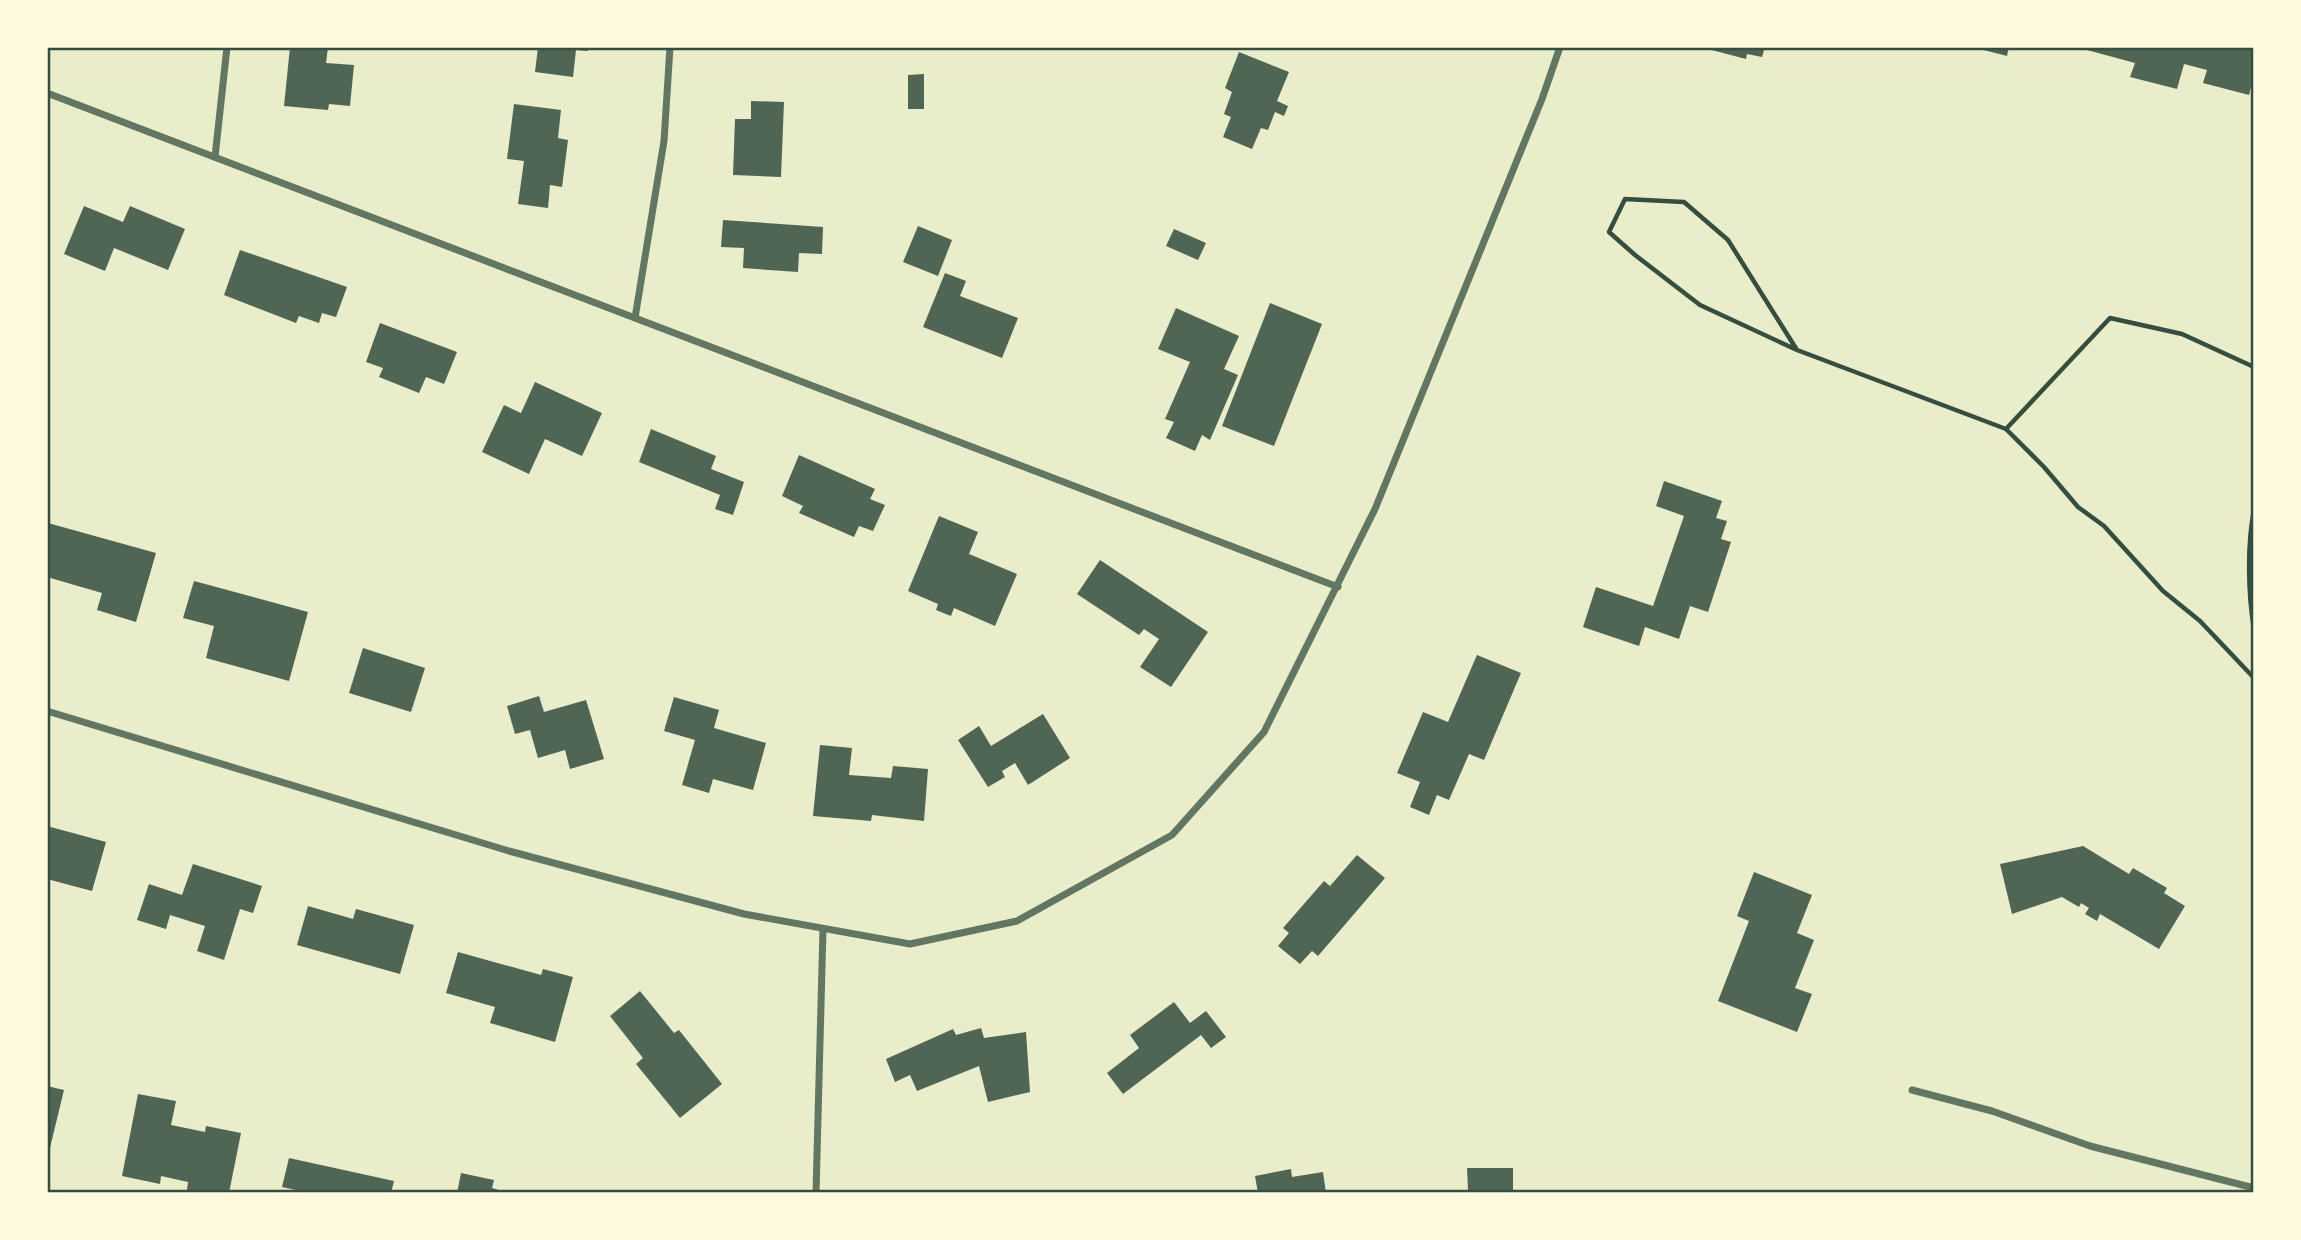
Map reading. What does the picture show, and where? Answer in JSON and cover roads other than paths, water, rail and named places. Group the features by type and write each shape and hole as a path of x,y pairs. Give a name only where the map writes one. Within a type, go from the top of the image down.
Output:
{"street":[{"path":"215,157 227,47"},
{"path":"635,318 664,141 670,47"},
{"path":"47,711 509,851 744,914 910,944 1017,921 1172,835 1264,732 1375,509 1537,112 1560,47"},
{"path":"47,93 1338,587"},
{"path":"816,1193 823,929"},
{"path":"1912,1090 1992,1111 2090,1146 2254,1188"}]}
